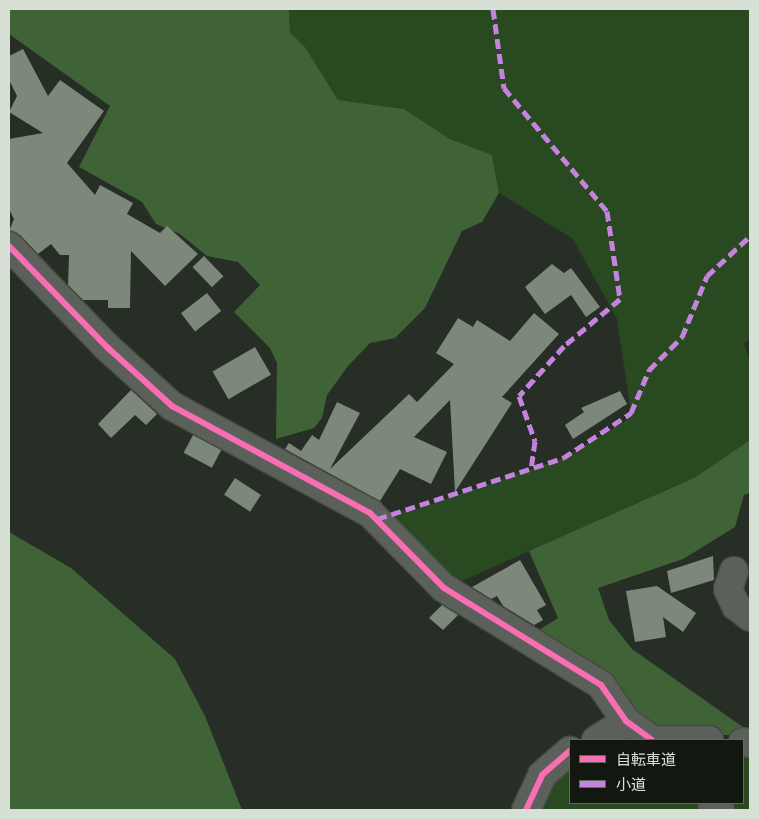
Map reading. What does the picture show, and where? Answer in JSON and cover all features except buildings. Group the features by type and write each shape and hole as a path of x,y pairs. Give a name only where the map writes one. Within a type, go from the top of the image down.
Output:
{"street":[{"path":"9,246 108,348 172,406 370,513 444,588 601,684 626,721 651,739"},
{"path":"734,571 728,589 736,606 750,617"},
{"path":"598,739 626,721"},
{"path":"526,810 542,775 569,752"}],"green space":[{"path":"9,9 289,9 290,32 305,47 338,100 404,109 450,139 492,155 499,193 482,222 462,231 425,308 395,338 370,343 348,366 327,395 322,418 314,428 276,439 277,363 270,348 234,312 260,285 238,262 207,256 180,234 156,224 142,202 79,167 110,106 9,34"},
{"path":"289,9 750,9 750,339 744,344 750,361 750,440 694,478 455,584 392,517 399,511 415,510 563,458 624,422 631,413 617,319 573,239 499,193 492,155 450,139 404,109 338,100 305,47 290,32"},
{"path":"750,440 750,493 744,495 735,527 683,559 598,588 609,620 632,649 750,732 740,736 655,730 608,681 533,634 558,618 529,551 694,478"},
{"path":"9,532 71,568 175,659 205,716 242,810 9,810"},
{"path":"744,750 750,750 750,810 724,810 719,804 744,804"},
{"path":"569,759 569,804 708,804 715,810 530,810"}],"marked path":[{"path":"493,9 504,88 607,211 620,299 564,346 519,396 535,441 531,469"},
{"path":"377,519 563,458 631,413 649,370 682,337 707,276 750,236"}],"cycle path":[{"path":"9,246 108,348 172,406 370,513 444,588 601,685 626,721 651,739"},
{"path":"526,810 542,775 569,752"}]}
